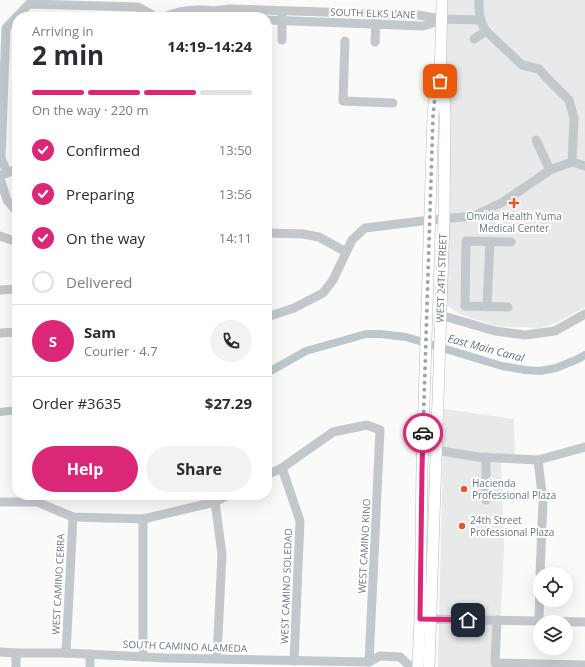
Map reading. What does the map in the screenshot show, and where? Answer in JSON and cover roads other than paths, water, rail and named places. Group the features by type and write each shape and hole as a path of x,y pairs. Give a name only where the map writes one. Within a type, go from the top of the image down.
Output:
{"main road":[{"name":"WEST 24TH STREET","path":"418,666 425,619 435,450 444,220 445,115 444,97 440,81 442,0"},
{"name":"WEST 24TH STREET","path":"425,619 422,469 433,116 435,96 440,81"},
{"path":"425,395 429,406 428,442 435,450"}],"street":[{"path":"479,0 480,20 486,31 522,65 539,69 569,100 574,118 572,162"},
{"path":"21,12 29,4 138,7 147,12"},
{"name":"SOUTH ELKS LANE","path":"220,12 230,9 282,10 418,15 441,19"},
{"name":"SOUTH ELKS LANE","path":"182,12 191,10 202,12"},
{"path":"282,10 282,40"},
{"path":"375,42 376,13"},
{"name":"SOUTH ELKS LANE","path":"272,20 423,26 441,19"},
{"path":"441,19 480,20"},
{"path":"12,22 6,28 1,158 2,176 7,200 12,206"},
{"path":"474,39 486,31"},
{"path":"345,41 343,101 393,103"},
{"path":"536,140 550,170"},
{"path":"272,316 294,308 323,293 333,280 352,240 365,228 474,216 503,202 550,170 572,162 585,166"},
{"path":"2,176 12,171"},
{"path":"272,233 303,234 319,237 346,252"},
{"path":"0,236 12,240"},
{"path":"508,307 465,306 466,240 511,242"},
{"path":"487,307 490,241"},
{"path":"0,290 12,289"},
{"path":"440,315 495,331 525,335 556,331 585,314"},
{"path":"0,334 12,333"},
{"name":"WEST CAMINO KINO","path":"282,468 334,432 367,425 380,430 373,665"},
{"path":"435,450 478,457 538,460 585,447"},
{"path":"486,457 486,500"},
{"path":"538,460 543,502 540,567"},
{"path":"272,473 282,468"},
{"name":"WEST CAMINO SOLEDAD","path":"282,468 300,521 294,661"},
{"path":"0,502 37,502 73,517 143,519 218,500"},
{"path":"214,502 222,554 217,658"},
{"name":"WEST CAMINO CERRA","path":"66,653 73,517"},
{"path":"143,519 143,657"},
{"path":"425,619 533,621"},
{"path":"497,620 495,663 585,665"},
{"path":"573,622 585,622"},
{"name":"SOUTH CAMINO ALAMEDA","path":"0,652 66,653 143,657 165,662 190,663 217,658 263,663 294,661 373,665 380,656 400,657 418,666"},
{"path":"16,653 16,667"},
{"path":"90,654 90,667"}],"waterway":[{"name":"East Main Canal","path":"272,370 306,351 366,334 406,337 502,366 525,370 540,371 556,368 585,355"},
{"name":"East Main Canal","path":"0,412 12,411"}],"place":[{"name":"Onvida Health Yuma Medical Center","path":"514,203"},
{"name":"Hacienda Professional Plaza","path":"464,489"},
{"name":"24th Street Professional Plaza","path":"462,526"}]}
